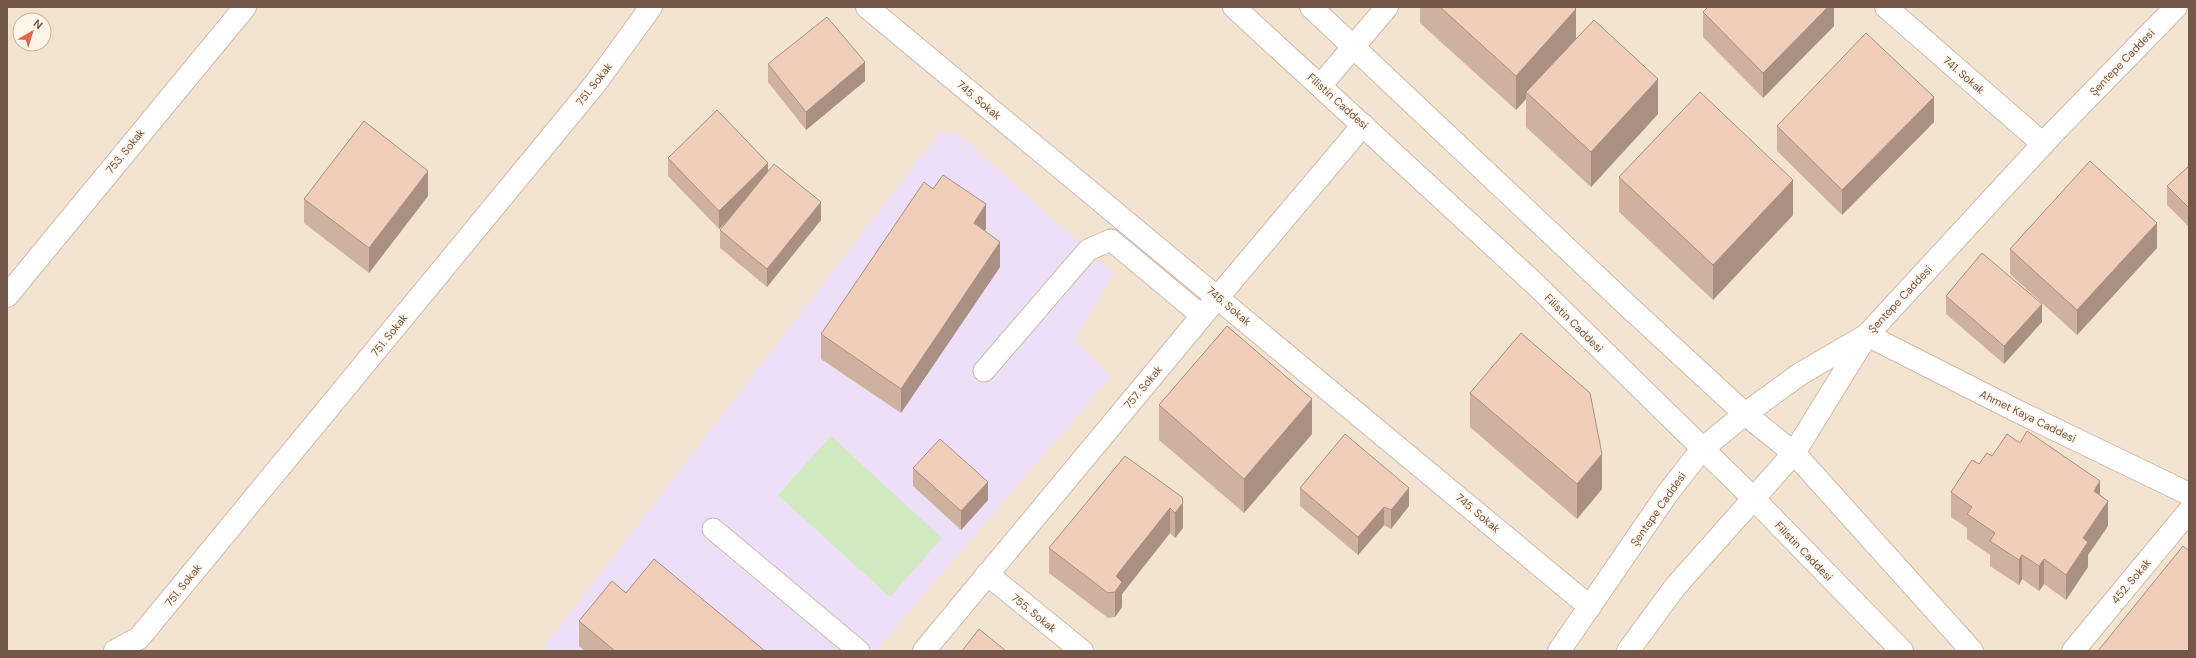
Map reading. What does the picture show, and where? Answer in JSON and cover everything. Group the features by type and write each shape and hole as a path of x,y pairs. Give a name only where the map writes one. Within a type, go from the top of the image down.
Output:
{"street":[{"name":"753. Sokak","path":"7,296 245,7"},
{"name":"751. Sokak","path":"115,651 139,638 144,632 595,84 651,7"},
{"name":"745. Sokak","path":"866,7 1218,297 1590,607"},
{"name":"Filistin Caddesi","path":"1234,7 1321,85 1535,284 1702,449 1754,498 1902,651"},
{"path":"1311,7 1745,414 1794,453 1972,651"},
{"path":"1321,85 1387,7"},
{"name":"741. Sokak","path":"1886,7 2043,144"},
{"name":"Şentepe Caddesi","path":"1559,651 1668,494 1702,449 1745,414 1800,374 1867,335 2043,144 2176,7"},
{"name":"757. Sokak","path":"924,651 986,574 1363,124"},
{"path":"1628,651 1675,587 1794,453 1867,335"},
{"name":"Ahmet Kaya Caddesi","path":"1867,335 2017,411 2189,494"},
{"name":"452. Sokak","path":"2073,651 2189,511"},
{"name":"755. Sokak","path":"986,574 1082,651"}],"lane":[{"path":"984,370 1088,250 1111,240 1202,316"},
{"path":"713,529 859,651"}],"shaded area":[{"path":"7,7 2189,7 2189,651 7,651"},
{"path":"941,131 961,135 1098,260 1115,272 1075,340 1112,376 876,651 548,651 547,643"}],"green space":[{"path":"831,436 942,538 890,597 778,495"}],"building":[{"path":"1440,7 1574,7 1576,9 1516,76"},
{"path":"1708,7 1828,7 1763,73 1703,12"},
{"path":"827,17 865,62 806,112 768,64"},
{"path":"1594,20 1658,79 1591,152 1526,92"},
{"path":"1866,33 1934,97 1842,190 1777,126"},
{"path":"1700,92 1793,180 1713,265 1619,177"},
{"path":"717,110 768,163 719,211 668,158"},
{"path":"364,121 428,171 369,248 304,199"},
{"path":"2090,161 2157,223 2077,310 2010,249"},
{"path":"774,164 821,202 767,269 720,230"},
{"path":"2189,166 2189,208 2167,186"},
{"path":"943,175 986,204 974,223 1000,242 901,389 821,334 924,182 933,189"},
{"path":"1982,253 2042,304 2004,346 1946,296"},
{"path":"1227,326 1312,399 1244,479 1159,405"},
{"path":"1521,333 1590,393 1602,454 1577,484 1470,393"},
{"path":"2027,431 2100,481 2094,491 2108,501 2083,538 2088,542 2066,575 2044,559 2039,566 2022,555 2019,560 1990,541 1995,533 1967,514 1972,507 1951,492 1972,460 1979,464 1987,453 1992,456 2007,434 2020,443"},
{"path":"1345,434 1409,488 1391,510 1384,507 1358,537 1300,488"},
{"path":"940,439 988,482 961,511 913,468"},
{"path":"1125,456 1182,497 1183,503 1175,513 1170,508 1116,576 1122,582 1115,592 1108,593 1049,548"},
{"path":"2183,546 2189,551 2189,651 2098,651"},
{"path":"654,559 765,651 615,651 579,621 612,581 626,593"},
{"path":"979,629 1006,651 962,651"}]}
